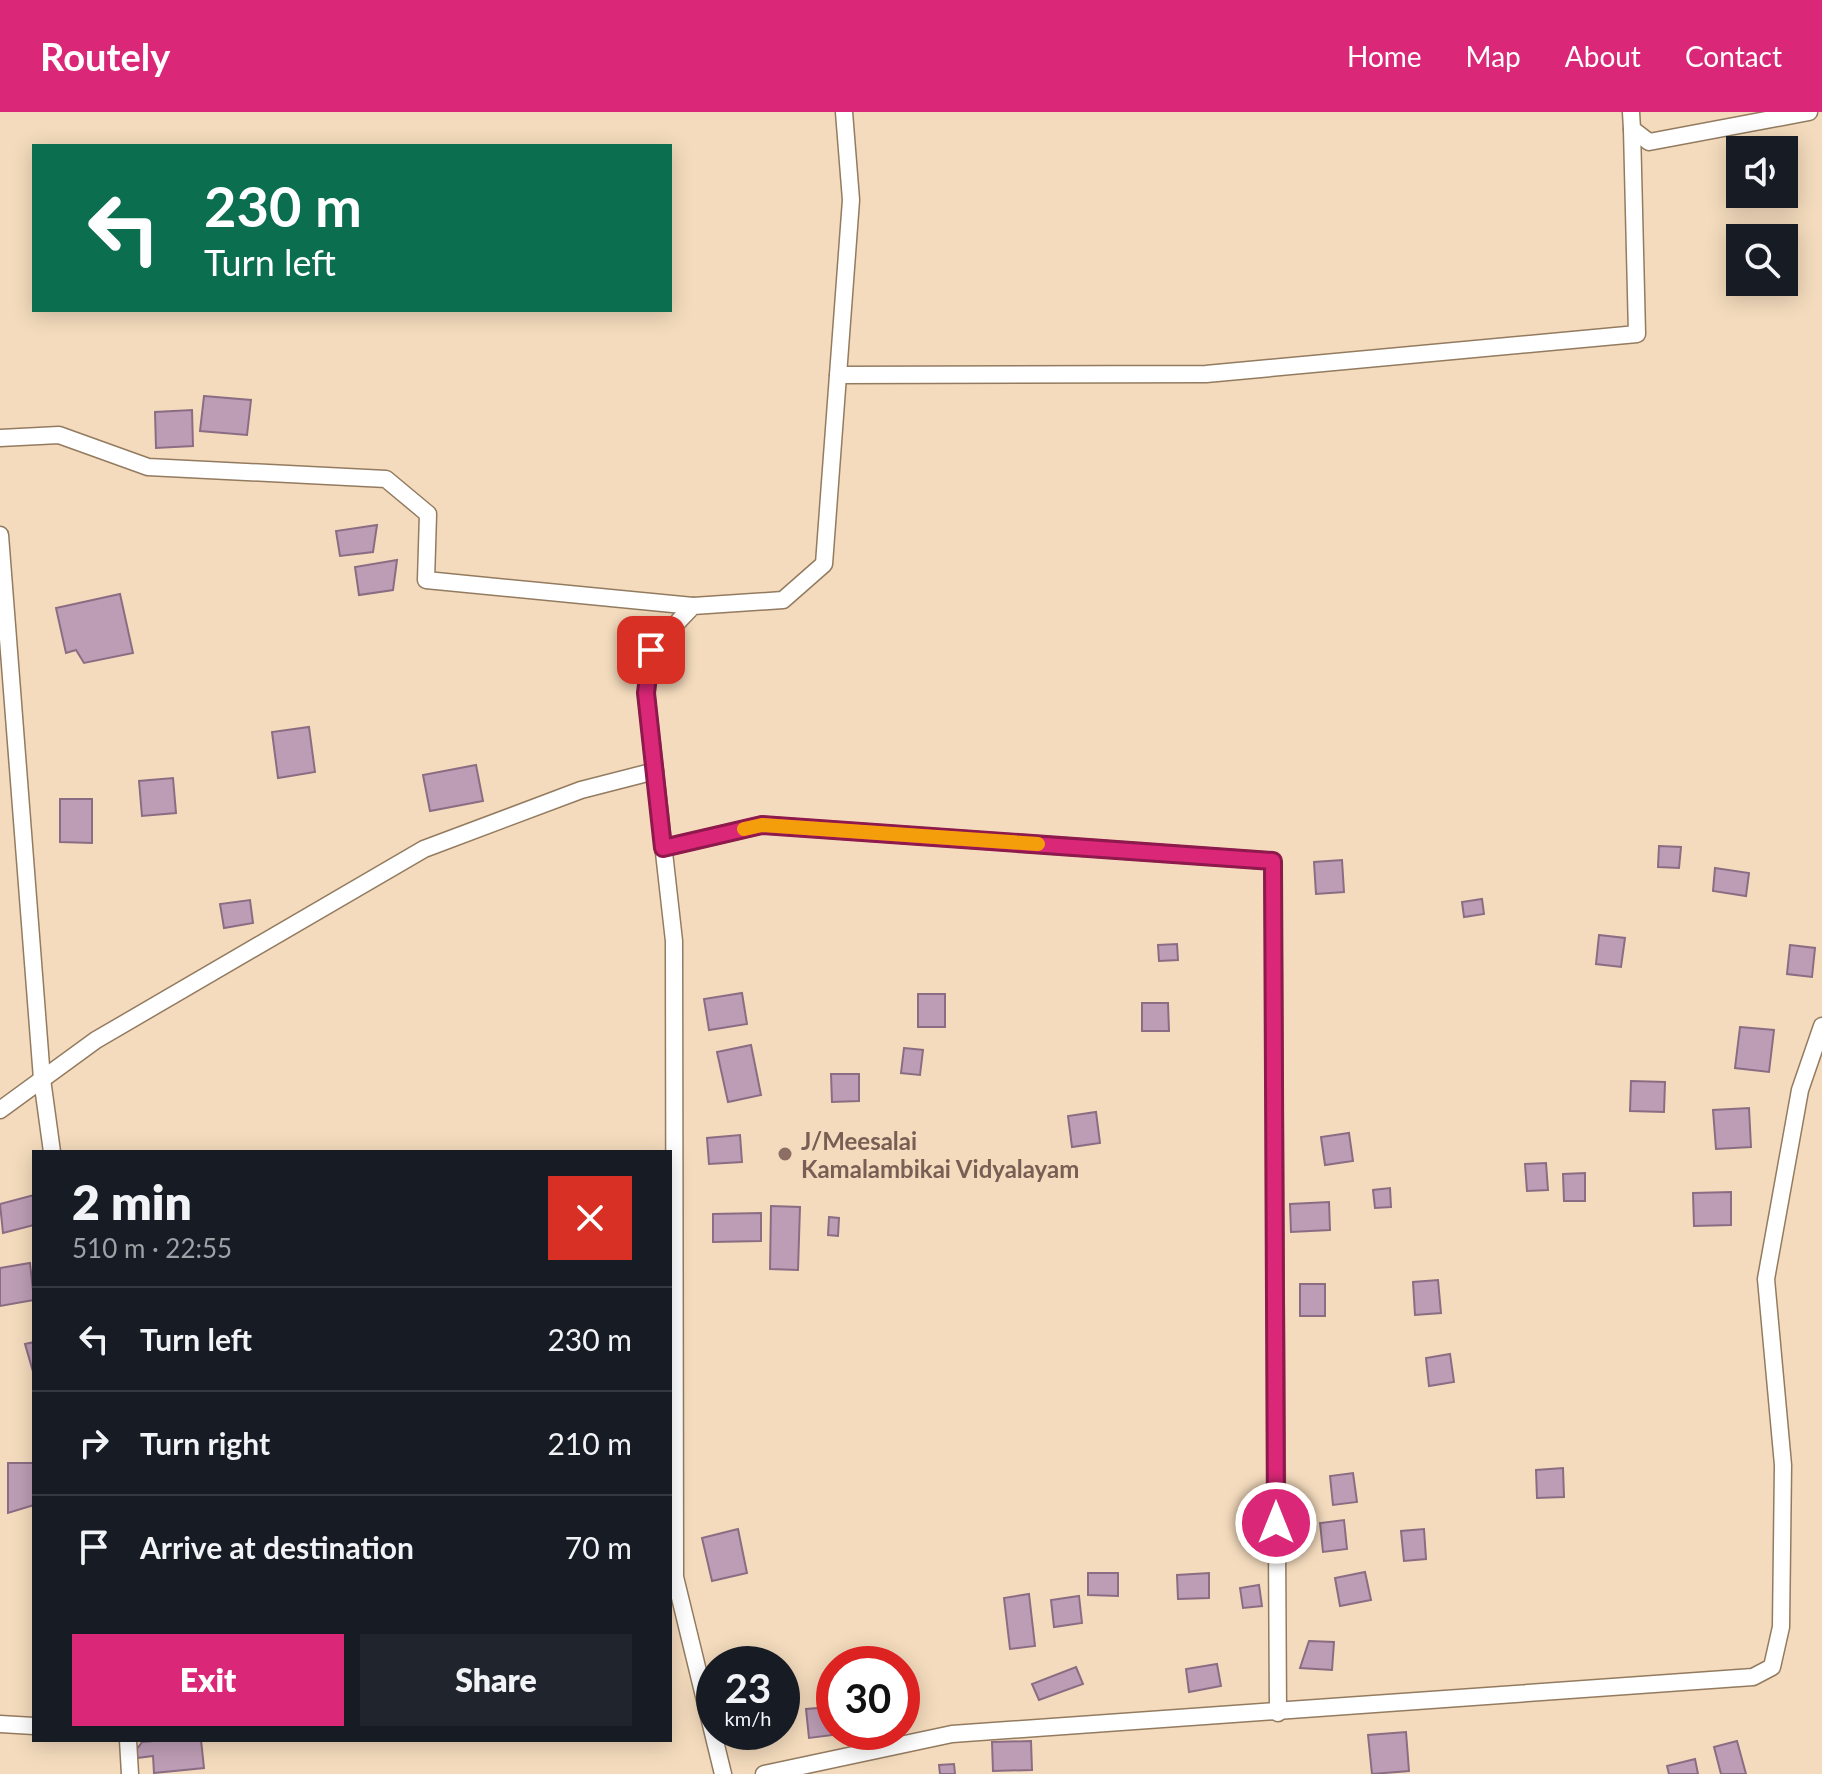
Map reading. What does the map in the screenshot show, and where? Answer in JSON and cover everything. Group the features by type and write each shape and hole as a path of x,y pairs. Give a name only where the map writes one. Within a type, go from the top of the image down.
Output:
{"street":[{"path":"0,438 59,435 148,467 386,479 428,514 426,580 693,606 783,600 824,564 851,200 844,112"},
{"path":"838,375 1206,374 1637,334 1631,112"},
{"path":"1632,129 1649,142 1809,112"},
{"path":"0,535 42,1079 52,1150"},
{"path":"693,606 651,650 646,693 674,941 675,1577 723,1774"},
{"path":"0,1110 96,1040 424,849 581,790 655,771"},
{"path":"663,848 762,825 1273,861 1278,1713"},
{"path":"764,1774 952,1734 1753,1677 1772,1667 1781,1627 1783,1465 1766,1279 1800,1090 1822,1026"},
{"path":"0,1724 32,1726"},
{"path":"128,1742 130,1774"}],"building":[{"path":"204,396 251,400 247,435 200,431"},
{"path":"192,410 193,446 156,448 155,412"},
{"path":"377,525 373,552 340,556 336,531"},
{"path":"397,560 393,590 359,595 355,567"},
{"path":"120,594 133,653 84,663 76,650 66,653 56,608"},
{"path":"309,727 315,772 278,778 272,732"},
{"path":"476,765 483,801 430,811 423,775"},
{"path":"173,778 176,813 142,816 139,781"},
{"path":"60,799 92,799 92,843 60,842"},
{"path":"1659,846 1681,847 1679,868 1658,867"},
{"path":"1342,860 1344,892 1316,894 1314,862"},
{"path":"1715,868 1749,873 1746,896 1713,891"},
{"path":"1482,899 1484,914 1464,917 1462,902"},
{"path":"250,900 253,923 224,928 220,904"},
{"path":"1599,935 1625,938 1621,967 1596,964"},
{"path":"1177,944 1178,960 1159,961 1158,945"},
{"path":"1790,945 1815,948 1812,977 1787,974"},
{"path":"742,993 747,1024 709,1030 704,999"},
{"path":"918,994 945,994 945,1027 918,1027"},
{"path":"1142,1003 1168,1003 1169,1031 1142,1031"},
{"path":"1740,1027 1774,1030 1769,1072 1735,1068"},
{"path":"751,1045 761,1095 728,1102 717,1052"},
{"path":"904,1048 923,1050 920,1075 901,1073"},
{"path":"831,1074 859,1074 859,1101 832,1102"},
{"path":"1631,1081 1665,1082 1664,1112 1630,1111"},
{"path":"1749,1108 1751,1147 1716,1149 1713,1110"},
{"path":"1096,1112 1100,1143 1072,1147 1068,1116"},
{"path":"1349,1133 1353,1161 1325,1165 1321,1137"},
{"path":"740,1135 742,1162 709,1164 707,1138"},
{"path":"1546,1163 1548,1190 1527,1191 1525,1164"},
{"path":"1585,1173 1585,1201 1564,1201 1563,1174"},
{"path":"1390,1188 1391,1207 1375,1208 1373,1190"},
{"path":"1731,1192 1731,1225 1694,1226 1693,1193"},
{"path":"32,1196 32,1226 3,1233 0,1204"},
{"path":"1329,1202 1330,1230 1291,1232 1290,1204"},
{"path":"771,1206 800,1207 798,1270 770,1269"},
{"path":"761,1213 761,1241 713,1242 713,1214"},
{"path":"829,1217 839,1218 838,1236 828,1235"},
{"path":"30,1263 32,1300 0,1306 0,1268"},
{"path":"1438,1280 1441,1313 1415,1315 1413,1282"},
{"path":"1300,1284 1325,1284 1325,1316 1300,1316"},
{"path":"32,1342 32,1368 25,1344"},
{"path":"1450,1354 1454,1382 1429,1386 1426,1358"},
{"path":"8,1463 32,1463 32,1506 8,1513"},
{"path":"1563,1468 1564,1497 1537,1498 1536,1470"},
{"path":"1353,1473 1357,1502 1333,1505 1330,1476"},
{"path":"1344,1520 1347,1549 1323,1552 1320,1523"},
{"path":"738,1529 747,1573 712,1581 702,1538"},
{"path":"1424,1529 1426,1559 1404,1561 1401,1531"},
{"path":"1365,1572 1371,1600 1340,1606 1335,1578"},
{"path":"1088,1573 1118,1573 1118,1596 1088,1595"},
{"path":"1209,1573 1209,1598 1178,1599 1177,1575"},
{"path":"1259,1585 1262,1606 1243,1608 1240,1588"},
{"path":"1029,1594 1035,1646 1010,1649 1004,1598"},
{"path":"1079,1596 1082,1623 1054,1627 1051,1600"},
{"path":"1309,1641 1334,1642 1332,1670 1300,1668"},
{"path":"1217,1664 1221,1686 1189,1692 1186,1669"},
{"path":"1076,1667 1083,1684 1039,1700 1032,1684"},
{"path":"816,1708 816,1737 809,1738 806,1709"},
{"path":"1406,1732 1409,1771 1372,1774 1368,1735"},
{"path":"1031,1741 1032,1770 993,1771 992,1742"},
{"path":"1737,1741 1746,1774 1721,1774 1714,1747"},
{"path":"142,1742 201,1742 204,1768 154,1773 153,1756 130,1759"},
{"path":"1695,1759 1698,1774 1669,1774 1667,1766"},
{"path":"954,1764 955,1774 940,1774 939,1765"}],"slow traffic":[{"path":"744,829 762,825 1038,844"}],"place":[{"name":"J/Meesalai Kamalambikai Vidyalayam","path":"785,1154"}],"route":[{"path":"651,650 646,693 663,848 762,825 1273,861 1276,1523"}]}
